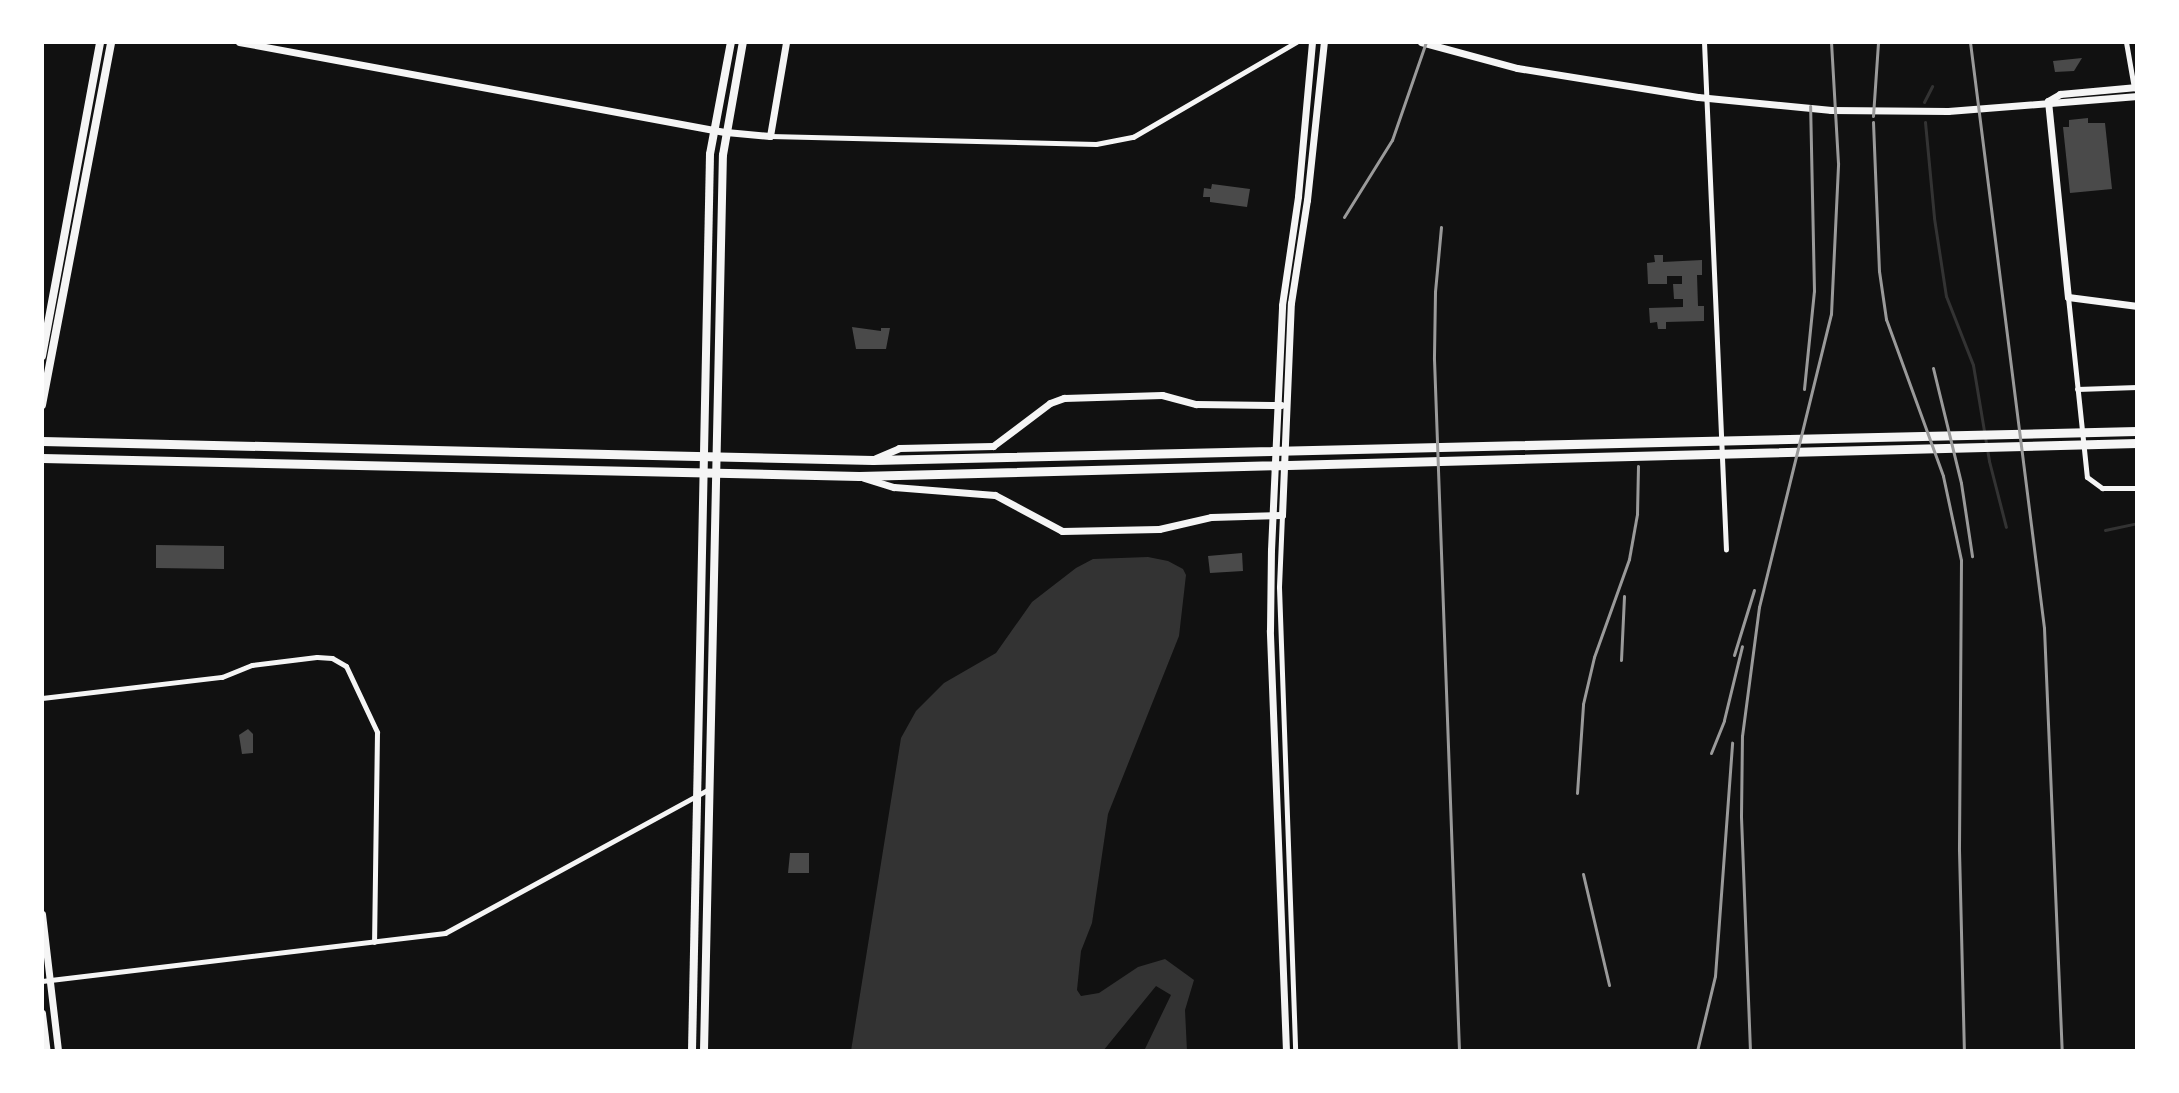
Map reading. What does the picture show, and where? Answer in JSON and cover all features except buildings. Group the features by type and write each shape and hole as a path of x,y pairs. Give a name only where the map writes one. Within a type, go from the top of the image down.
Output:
{"main road":[{"path":"42,356 100,42"},
{"path":"42,405 111,42"},
{"path":"704,1051 716,473 710,456 714,130 731,42"},
{"path":"692,1051 704,473 710,456 726,132 743,42"},
{"path":"42,441 873,460 2137,431"},
{"path":"42,458 859,476 1330,461 2137,443"}],"street":[{"path":"239,42 726,132 770,136 1096,144 1133,137 1296,42"},
{"path":"770,136 786,42"},
{"path":"1286,1051 1270,630 1282,305 1298,196 1312,42"},
{"path":"1295,1051 1279,587 1291,303 1307,200 1324,42"},
{"path":"1421,42 1517,68 1707,98 1831,110 1948,111 2136,96 2126,42"},
{"path":"1704,42 1726,550"},
{"path":"2048,101 2060,94 2135,87"},
{"path":"2048,101 2087,477 2102,488 2137,488"},
{"path":"2068,297 2137,306"},
{"path":"2077,389 2137,387"},
{"path":"873,460 899,448 993,446 1050,403 1064,398 1162,395 1196,404 1287,405"},
{"path":"934,472 928,483 934,490"},
{"path":"859,476 894,487 995,495 1062,531 1159,529 1211,517 1282,515"},
{"path":"42,698 222,677 252,665 317,657 339,661 351,672 377,732 374,942"},
{"path":"46,981 374,942 457,929 709,788"},
{"path":"42,914 46,981 58,1051"},
{"path":"42,1013 47,1051"}],"shaded area":[{"path":"1148,557 1168,561 1183,569 1186,575 1179,636 1108,814 1092,923 1081,951 1077,990 1081,996 1099,993 1138,967 1165,959 1194,980 1185,1010 1187,1051 1144,1051 1171,995 1156,986 1103,1051 851,1051 901,738 916,711 944,683 996,653 1032,602 1076,568 1093,559"}],"waterway":[{"path":"1924,102 1932,86"},
{"path":"1925,122 1934,218 1946,296 1973,365 1989,461 2006,527"},
{"path":"2105,530 2137,523"}],"railway":[{"path":"1344,217 1392,140 1426,42"},
{"path":"1750,1051 1741,816 1742,736 1759,607 1831,314 1838,163 1831,42"},
{"path":"1873,116 1878,42"},
{"path":"1970,42 2044,628 2062,1051"},
{"path":"1804,389 1814,291 1810,106"},
{"path":"1873,122 1879,271 1886,319 1943,476 1961,560 1959,850 1964,1051"},
{"path":"1441,227 1435,292 1434,359 1459,1051"},
{"path":"1933,368 1961,483 1972,556"},
{"path":"1577,793 1583,704 1594,657 1629,559 1637,514 1638,466"},
{"path":"1734,655 1754,590"},
{"path":"1621,660 1624,596"},
{"path":"1711,753 1724,720 1742,646"},
{"path":"1697,1051 1715,976 1732,743"},
{"path":"1583,874 1609,985"}]}
